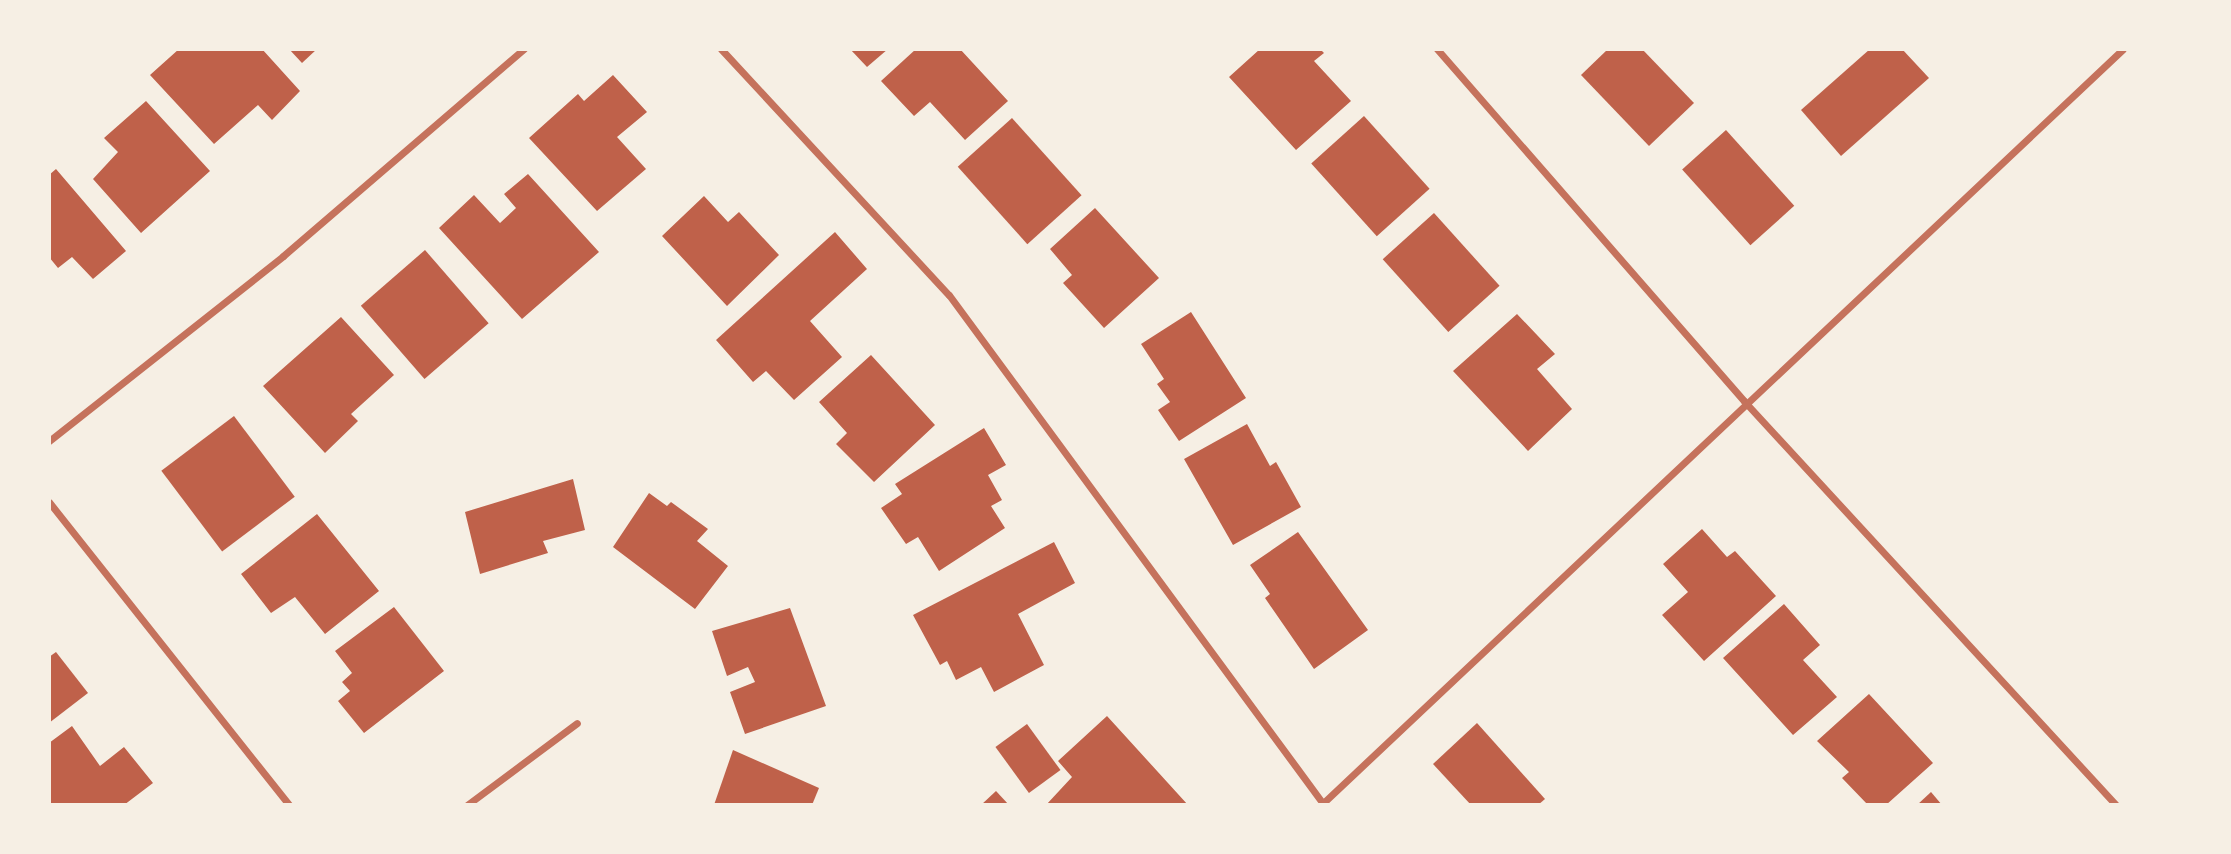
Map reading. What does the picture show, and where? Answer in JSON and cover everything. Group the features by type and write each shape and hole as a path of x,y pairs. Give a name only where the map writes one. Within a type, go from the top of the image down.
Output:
{"street":[{"path":"49,441 283,256 524,49"},
{"path":"721,49 949,295 1322,805 1744,401 2123,49"},
{"path":"1437,49 1744,401 2116,805"},
{"path":"49,502 289,805"},
{"path":"467,805 577,723"}],"building":[{"path":"179,49 262,49 300,91 272,120 258,105 214,144 150,75"},
{"path":"289,49 317,49 302,63"},
{"path":"850,49 888,49 867,67"},
{"path":"916,49 960,49 1008,101 965,140 930,102 914,116 881,81"},
{"path":"1260,49 1320,49 1324,53 1314,61 1351,101 1296,150 1229,77"},
{"path":"1608,49 1642,49 1694,103 1649,146 1581,75"},
{"path":"1870,49 1902,49 1929,78 1841,156 1801,110"},
{"path":"613,75 647,112 617,137 646,169 597,211 529,138 578,94 584,101"},
{"path":"146,101 210,171 141,233 93,179 118,152 104,138"},
{"path":"1364,116 1430,189 1377,236 1311,164"},
{"path":"1012,118 1082,195 1027,244 958,167"},
{"path":"1726,130 1794,206 1750,245 1682,169"},
{"path":"56,169 126,251 93,279 72,257 58,268 49,257 49,175"},
{"path":"528,174 599,252 522,319 439,228 474,195 500,223 516,208 504,194"},
{"path":"704,196 728,222 739,212 779,255 727,306 662,236"},
{"path":"1095,208 1159,278 1104,328 1063,283 1072,275 1050,249"},
{"path":"1434,213 1500,286 1448,332 1383,259"},
{"path":"835,232 867,269 810,321 842,357 794,400 766,371 753,382 716,340"},
{"path":"425,250 489,323 424,379 361,306"},
{"path":"1191,312 1246,398 1179,441 1158,410 1170,402 1157,384 1164,379 1141,344"},
{"path":"1517,314 1555,354 1537,369 1572,409 1528,451 1453,371"},
{"path":"341,317 394,375 351,414 358,421 325,453 263,386"},
{"path":"871,355 935,425 874,482 836,444 847,433 819,402"},
{"path":"234,416 295,497 222,551 161,471"},
{"path":"1247,424 1270,466 1276,462 1301,507 1233,545 1184,459"},
{"path":"984,428 1006,465 988,475 1002,500 991,506 1005,528 939,571 918,537 906,544 881,508 902,494 895,484"},
{"path":"573,479 585,530 543,541 548,553 480,574 465,512"},
{"path":"649,493 667,506 671,502 708,529 697,541 728,566 695,609 613,547"},
{"path":"317,514 379,591 325,634 295,597 271,613 241,574"},
{"path":"1702,529 1727,557 1735,551 1776,596 1704,661 1662,615 1688,592 1663,564"},
{"path":"1298,532 1368,630 1314,669 1265,598 1270,594 1250,565"},
{"path":"1054,542 1075,583 1018,614 1044,665 994,692 981,667 956,680 947,661 940,665 913,615"},
{"path":"1784,604 1820,645 1803,660 1837,697 1793,735 1723,658"},
{"path":"394,607 444,671 364,733 338,701 350,691 342,682 352,673 335,651"},
{"path":"790,608 826,706 745,734 730,692 755,682 748,667 727,676 712,631"},
{"path":"56,652 88,693 49,723 49,657"},
{"path":"1869,694 1933,763 1886,805 1868,805 1842,778 1849,772 1817,741"},
{"path":"1107,716 1188,805 1046,805 1072,777 1058,761"},
{"path":"1477,723 1545,799 1538,805 1471,805 1433,764"},
{"path":"1027,724 1061,770 1029,793 995,747"},
{"path":"72,726 100,766 124,747 153,783 124,805 49,805 49,743"},
{"path":"733,750 819,788 812,805 714,805"},
{"path":"996,791 1009,805 981,805"},
{"path":"1931,792 1942,805 1917,805"}]}
